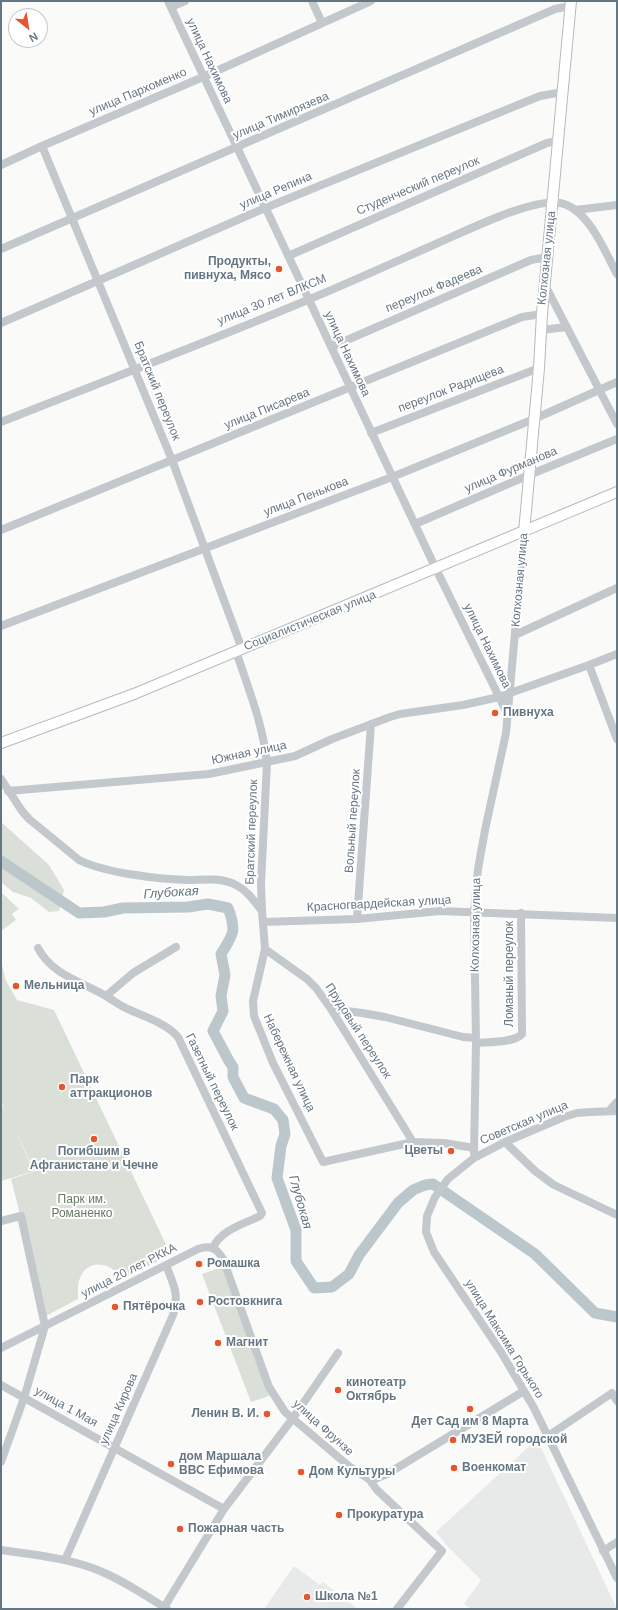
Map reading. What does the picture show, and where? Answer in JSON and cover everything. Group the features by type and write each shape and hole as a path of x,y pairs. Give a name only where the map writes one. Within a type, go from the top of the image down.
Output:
{"main road":[{"name":"Колхозная улица","path":"524,532 570,4"},
{"name":"Социалистическая улица","path":"1,743 134,694 436,569 617,492"}],"street":[{"path":"169,4 185,1"},
{"path":"312,1 322,23"},
{"name":"улица Пархоменко","path":"1,165 203,77 371,1"},
{"name":"улица Нахимова","path":"169,4 392,477 508,715"},
{"name":"улица Тимирязева","path":"1,249 555,9 570,4"},
{"name":"улица Репина","path":"1,323 266,208 540,96 563,92"},
{"name":"Студенческий переулок","path":"288,256 547,143 558,141"},
{"name":"Братский переулок","path":"42,146 172,460 239,650 263,736 267,763 261,883 263,922"},
{"path":"553,202 567,205 575,210 587,222 617,274"},
{"name":"улица 30 лет ВЛКСМ","path":"1,422 308,299 500,216 534,205 553,202"},
{"path":"575,210 617,206"},
{"name":"переулок Фадеева","path":"331,347 531,260 548,257"},
{"path":"545,285 617,424"},
{"name":"улица Писарева","path":"1,530 522,317 542,314"},
{"path":"541,330 567,326"},
{"name":"переулок Радищева","path":"372,433 539,368"},
{"name":"улица Пенькова","path":"1,626 392,477 534,419 617,382"},
{"name":"улица Фурманова","path":"415,524 617,439"},
{"name":"Колхозная улица","path":"474,1158 476,1041 474,912 478,869 506,733 524,532"},
{"path":"515,635 617,588"},
{"name":"Южная улица","path":"8,791 209,774 267,763 295,756 332,739 400,714 463,705 510,694 617,654"},
{"path":"589,665 617,739"},
{"name":"Вольный переулок","path":"357,919 371,724"},
{"path":"1,779 29,819 79,860 126,874 187,880 225,880 244,889 262,911"},
{"name":"Красногвардейская улица","path":"263,922 357,919 440,911 521,913 617,918"},
{"name":"Ломаный переулок","path":"476,1041 506,1041 520,1037 522,1034 521,913"},
{"name":"Набережная улица","path":"263,922 266,949 253,1001 254,1016 273,1063 323,1162 413,1142"},
{"path":"106,996 133,973 176,947"},
{"name":"Газетный переулок","path":"38,948 43,957 58,971 106,996 125,1008 168,1028 178,1037 262,1213 260,1216 225,1234 215,1242 213,1248"},
{"name":"Прудовый переулок","path":"266,949 307,979 316,988 331,1009 413,1142"},
{"path":"331,1009 370,1014 476,1041"},
{"path":"613,1111 617,1102"},
{"name":"Советская улица","path":"448,1179 474,1158 505,1142 577,1113 613,1111"},
{"path":"413,1142 444,1143 474,1148"},
{"path":"505,1142 535,1171 554,1184 617,1215"},
{"name":"улица Максима Горького","path":"448,1179 435,1198 427,1216 426,1232 434,1252 501,1352 524,1391 548,1436 617,1578"},
{"path":"1,1222 20,1216 45,1326 24,1398 1,1462"},
{"name":"улица 20 лет РККА","path":"1,1348 198,1249 209,1247 213,1248"},
{"name":"улица Фрунзе","path":"213,1248 223,1259 269,1387 282,1408 350,1467 369,1479 377,1490 442,1551 397,1609"},
{"name":"улица Кирова","path":"65,1560 176,1305 176,1291 166,1266"},
{"path":"1,1550 65,1560 99,1570 119,1579 165,1608 224,1509 293,1418 338,1353"},
{"name":"улица 1 Мая","path":"1,1385 224,1509"},
{"path":"369,1479 375,1479 387,1474 524,1391"},
{"path":"548,1436 612,1393 617,1401"},
{"path":"603,1551 617,1542"}],"shaded area":[{"path":"537,1439 617,1609 472,1609 464,1604 481,1580 448,1547 436,1532"},
{"name":"Школа №1","path":"294,1566 320,1585 323,1582 358,1609 264,1609"}],"green space":[{"path":"1,822 49,865 64,890 59,911 49,912 31,898 13,892 1,882"},
{"path":"1,892 19,909 12,914 16,920 1,931"},
{"name":"Парк им. Романенко","path":"1,961 6,981 17,1000 54,1010 171,1255 122,1279 113,1269 107,1266 94,1265 89,1267 84,1271 79,1280 78,1299 46,1316 11,1179 35,1171 13,1126 34,1171 1,1181 1,1103 6,1112 1,1101"},
{"path":"222,1267 269,1396 251,1402 202,1274"}],"waterway":[{"name":"Глубокая","path":"1,861 79,913 104,912 123,908 188,907 208,904 228,908 233,928 231,937 221,954 225,975 221,996 223,1011 213,1031 233,1067 233,1077 244,1098 274,1109 283,1120 285,1134 281,1146 277,1178 296,1230 296,1261 314,1288 332,1287 349,1274 359,1255 398,1203 413,1190 425,1185 433,1184 535,1254 595,1313 617,1317"}],"place":[{"name":"Продукты, пивнуха, Мясо","path":"279,269"},
{"name":"Пивнуха","path":"495,713"},
{"name":"Мельница","path":"16,986"},
{"name":"Парк аттракционов","path":"62,1087"},
{"name":"Погибшим в Афганистане и Чечне","path":"94,1139"},
{"name":"Цветы","path":"451,1151"},
{"name":"Ромашка","path":"199,1264"},
{"name":"Ростовкнига","path":"200,1302"},
{"name":"Пятёрочка","path":"115,1307"},
{"name":"Магнит","path":"218,1343"},
{"name":"кинотеатр Октябрь","path":"338,1390"},
{"name":"Дет Сад им 8 Марта","path":"470,1409"},
{"name":"Ленин В. И.","path":"267,1414"},
{"name":"МУЗЕЙ городской","path":"453,1440"},
{"name":"дом Маршала ВВС Ефимова","path":"171,1464"},
{"name":"Военкомат","path":"454,1468"},
{"name":"Дом Культуры","path":"301,1472"},
{"name":"Прокуратура","path":"339,1515"},
{"name":"Пожарная часть","path":"180,1529"},
{"name":"Школа №1","path":"307,1597"}]}
